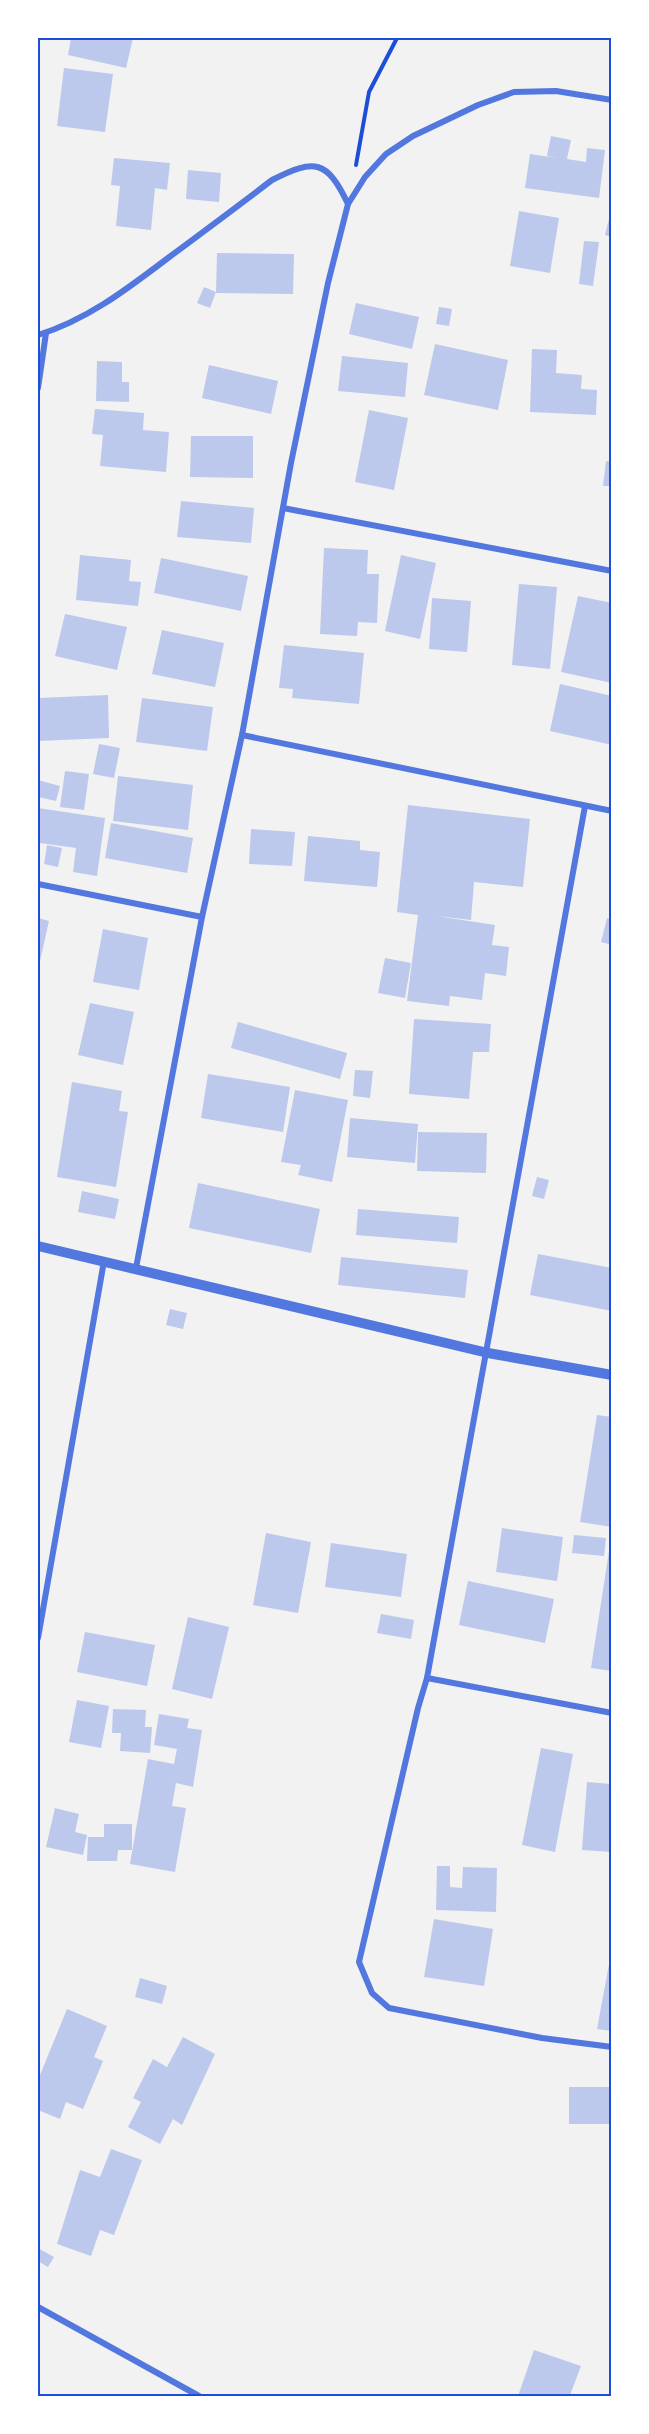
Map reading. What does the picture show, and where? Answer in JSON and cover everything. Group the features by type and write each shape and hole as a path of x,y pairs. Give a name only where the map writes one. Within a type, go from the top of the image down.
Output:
{"street":[{"path":"136,1268 202,917 242,735 283,508 328,283 348,204 365,177 386,154 413,136 478,105 514,92 556,91 612,100"},
{"path":"38,335 74,322 123,292 272,180 290,171 309,165 327,170 337,180 348,204"},
{"path":"38,388 46,333"},
{"path":"283,508 612,571"},
{"path":"242,735 612,811"},
{"path":"585,806 488,1353 427,1678 359,1962 372,1993 389,2008 542,2038 612,2047"},
{"path":"38,884 202,917"},
{"path":"38,1246 488,1353 612,1376"},
{"path":"38,1638 104,1261"},
{"path":"427,1678 612,1713"},
{"path":"38,2307 199,2397"}],"path":[{"path":"355,170 369,92 397,38"}],"building":[{"path":"71,38 133,38 126,68 68,55"},
{"path":"64,68 113,74 105,132 57,126"},
{"path":"551,136 571,140 567,159 586,162 587,148 605,150 599,198 525,188 530,154 557,158 547,156"},
{"path":"114,158 170,163 167,190 155,188 151,230 116,226 120,186 111,185"},
{"path":"188,170 221,173 219,202 186,199"},
{"path":"519,211 559,218 550,273 510,266"},
{"path":"609,219 612,220 612,237 605,235"},
{"path":"584,241 599,242 593,286 579,284"},
{"path":"217,253 294,254 293,294 216,293"},
{"path":"204,287 216,292 210,308 197,303"},
{"path":"356,303 419,317 412,349 349,334"},
{"path":"439,307 452,309 449,326 436,324"},
{"path":"435,344 508,360 498,410 424,395"},
{"path":"532,349 557,350 556,373 582,375 581,389 597,390 596,415 530,412"},
{"path":"342,356 408,363 405,397 338,391"},
{"path":"97,361 122,362 122,382 129,382 129,402 96,401"},
{"path":"209,365 278,381 271,414 202,398"},
{"path":"95,409 144,413 143,430 169,432 166,472 100,466 103,435 92,434"},
{"path":"369,410 408,418 394,490 355,482"},
{"path":"191,436 253,436 253,478 190,477"},
{"path":"606,461 612,462 612,486 603,486"},
{"path":"181,501 254,508 251,543 177,537"},
{"path":"324,548 368,550 367,574 379,574 377,623 358,622 357,636 320,634"},
{"path":"80,555 131,560 129,581 141,582 138,606 76,600"},
{"path":"401,555 436,563 420,639 385,631"},
{"path":"161,558 248,576 241,611 154,593"},
{"path":"519,584 557,587 550,669 512,665"},
{"path":"578,596 612,603 612,683 561,672"},
{"path":"432,598 471,601 467,652 429,649"},
{"path":"65,614 127,627 117,670 55,656"},
{"path":"162,630 224,643 215,687 152,674"},
{"path":"284,645 364,653 359,704 292,698 293,689 279,688"},
{"path":"560,684 612,696 612,745 550,731"},
{"path":"108,695 109,738 38,741 38,698"},
{"path":"142,698 213,707 207,751 136,742"},
{"path":"99,744 120,748 114,778 93,774"},
{"path":"65,771 89,774 84,810 60,807"},
{"path":"118,776 193,785 188,830 113,821"},
{"path":"38,780 60,786 56,801 38,797"},
{"path":"408,805 530,819 523,887 474,882 471,920 436,916 495,925 492,945 509,947 506,976 485,973 482,1000 450,996 449,1006 407,1001 418,915 397,912"},
{"path":"38,808 105,818 97,876 73,872 76,848 40,843 38,849"},
{"path":"111,823 193,838 187,873 105,858"},
{"path":"251,829 295,832 292,866 249,864"},
{"path":"308,836 360,841 360,850 380,852 377,887 304,881"},
{"path":"47,845 62,848 58,867 44,864"},
{"path":"38,918 49,921 38,970"},
{"path":"607,918 612,920 612,945 601,942"},
{"path":"103,929 148,938 139,990 93,982"},
{"path":"385,958 411,963 405,998 378,993"},
{"path":"90,1003 134,1012 123,1065 78,1055"},
{"path":"414,1019 491,1024 489,1052 473,1052 469,1099 409,1094"},
{"path":"238,1022 347,1053 340,1079 231,1048"},
{"path":"355,1070 373,1071 370,1098 353,1096"},
{"path":"208,1074 290,1087 283,1132 201,1118"},
{"path":"72,1082 122,1091 119,1111 128,1112 116,1187 57,1177"},
{"path":"295,1090 348,1100 332,1182 298,1175 301,1165 281,1162"},
{"path":"350,1118 418,1124 415,1163 347,1157"},
{"path":"418,1132 487,1133 486,1173 417,1171"},
{"path":"537,1177 549,1180 544,1199 532,1196"},
{"path":"198,1183 320,1209 311,1253 189,1228"},
{"path":"82,1191 119,1199 115,1219 78,1212"},
{"path":"358,1209 459,1217 457,1243 356,1235"},
{"path":"538,1254 612,1268 612,1311 530,1295"},
{"path":"341,1257 468,1270 465,1298 338,1285"},
{"path":"170,1309 187,1313 183,1329 166,1325"},
{"path":"597,1415 612,1417 612,1527 580,1522"},
{"path":"502,1528 563,1537 557,1581 496,1572"},
{"path":"266,1533 311,1542 298,1613 253,1605"},
{"path":"574,1535 606,1538 604,1556 572,1553"},
{"path":"331,1543 407,1554 401,1597 325,1587"},
{"path":"609,1551 612,1551 612,1671 591,1668"},
{"path":"468,1581 554,1599 545,1643 459,1625"},
{"path":"381,1614 414,1620 411,1639 377,1633"},
{"path":"188,1617 229,1627 212,1699 172,1689"},
{"path":"85,1632 155,1645 147,1686 77,1672"},
{"path":"77,1700 109,1706 101,1748 69,1742"},
{"path":"113,1709 146,1710 145,1727 152,1727 150,1753 120,1751 121,1733 112,1733"},
{"path":"159,1714 189,1719 187,1728 202,1730 193,1787 176,1783 172,1806 186,1808 175,1872 130,1864 148,1759 174,1764 177,1749 154,1745"},
{"path":"541,1748 573,1754 555,1852 522,1845"},
{"path":"587,1782 612,1784 612,1852 582,1850"},
{"path":"55,1808 79,1814 75,1832 87,1835 83,1855 46,1847"},
{"path":"104,1824 132,1824 132,1850 118,1850 117,1861 87,1861 88,1837 104,1837"},
{"path":"437,1866 450,1866 450,1887 462,1888 463,1867 497,1868 496,1912 436,1910"},
{"path":"434,1919 493,1929 484,1986 424,1977"},
{"path":"610,1959 612,1959 612,2031 597,2029"},
{"path":"140,1978 167,1986 162,2004 135,1997"},
{"path":"67,2009 107,2026 94,2057 103,2061 83,2109 66,2102 60,2119 38,2110 38,2080"},
{"path":"183,2037 215,2054 182,2125 173,2119 160,2144 128,2127 141,2102 133,2098 153,2059 167,2067"},
{"path":"569,2087 612,2087 612,2124 569,2124"},
{"path":"111,2149 142,2160 114,2235 100,2230 91,2256 57,2244 80,2170 100,2177"},
{"path":"38,2248 54,2257 48,2267 38,2261"},
{"path":"534,2350 581,2366 570,2395 574,2396 518,2396"}]}
